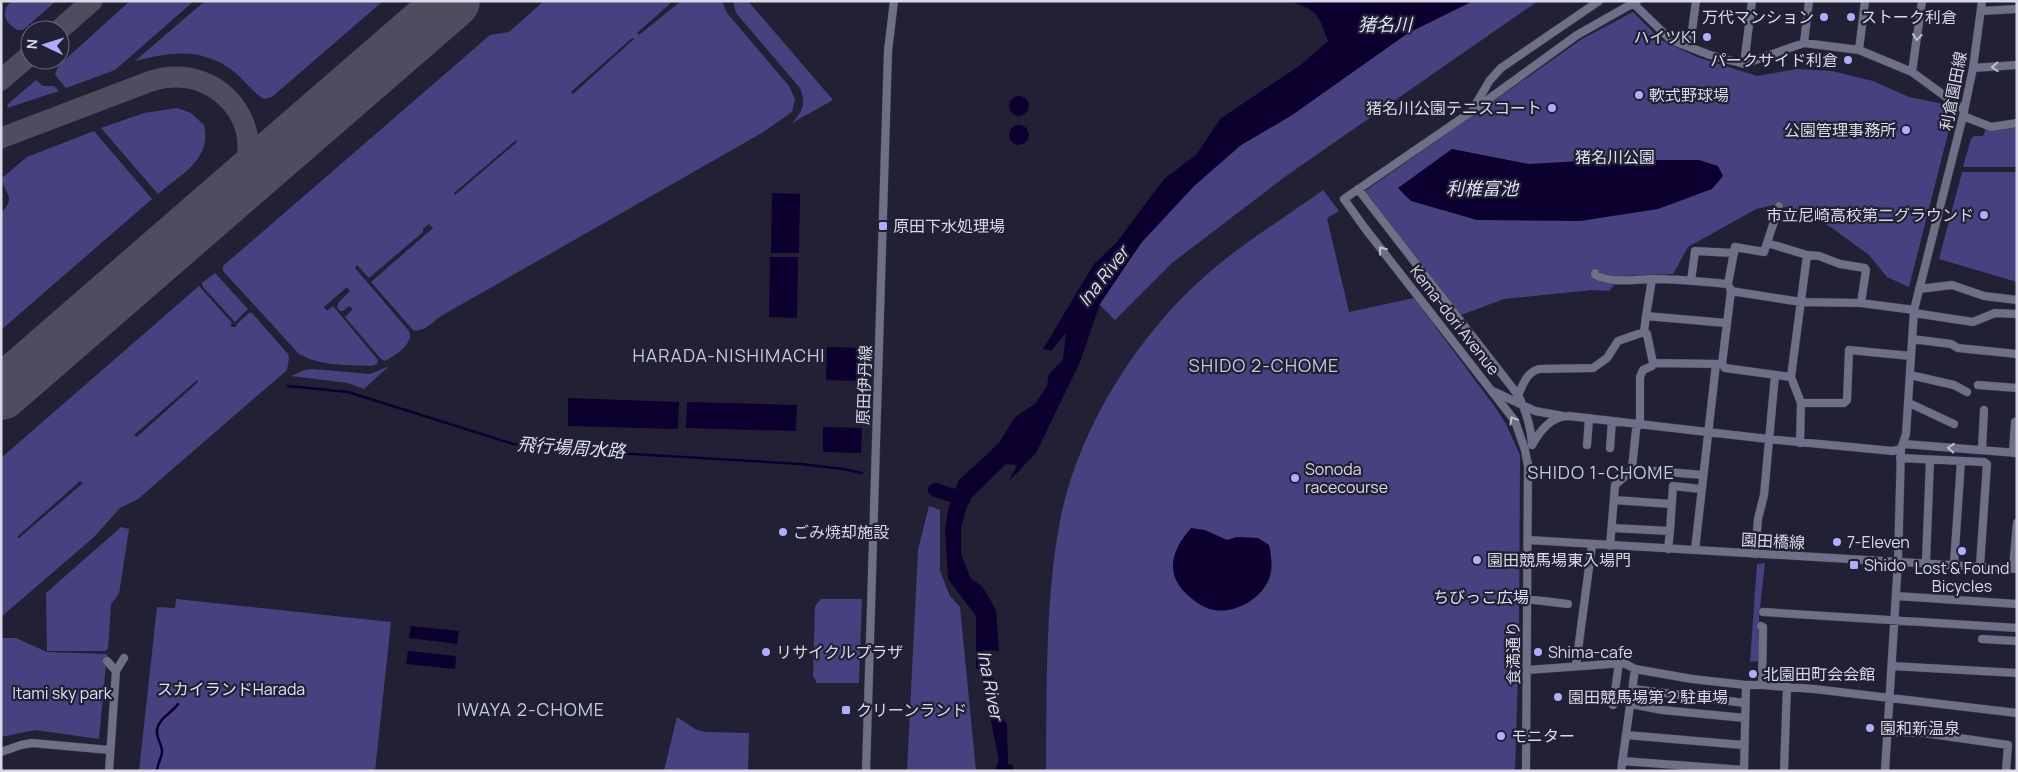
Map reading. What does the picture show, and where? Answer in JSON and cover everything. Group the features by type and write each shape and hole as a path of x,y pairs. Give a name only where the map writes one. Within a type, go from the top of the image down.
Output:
{"street":[{"name":"原田伊丹線","path":"866,771 888,51 894,1"},
{"path":"1468,114 1479,100 1490,80 1501,68 1599,1"},
{"path":"1690,46 1696,1"},
{"path":"1744,64 1752,1"},
{"path":"1804,43 1809,1"},
{"path":"1859,50 1865,1"},
{"path":"1912,72 1922,1"},
{"name":"利倉園田線","path":"1885,771 1898,561 1900,458 1909,402 1914,311 1973,68 1982,1"},
{"path":"1358,189 1468,114 1577,35 1635,3 1671,40 1710,55 1744,64 1804,43 1859,50 1912,72 1963,113 1991,127 2017,122"},
{"path":"1980,11 2017,9"},
{"path":"1973,68 2017,65"},
{"name":"Kema-dori Avenue","path":"1528,466 1526,450 1515,421 1344,199 1358,189 1518,395 1524,406 1532,432 1532,445"},
{"path":"1695,550 1708,432 1726,322 1735,247 1764,252 1779,206"},
{"path":"1768,243 1807,255 1819,256 1840,264 1865,268 1861,303"},
{"path":"1691,281 1695,251 1734,254"},
{"path":"1800,442 1801,403 1791,377 1807,255"},
{"path":"1595,273 1595,275 1602,279 1691,281 1801,302 1861,303 1973,322 1995,313 2017,314"},
{"path":"1652,279 1644,332 1647,334 1653,363"},
{"path":"1919,289 1952,285 1984,296 2017,300"},
{"path":"1646,316 1726,322"},
{"path":"1518,395 1528,374 1532,371 1539,369 1593,368 1607,358 1618,342 1644,332"},
{"path":"1912,339 1951,344 1958,348 2017,354"},
{"path":"1801,403 1844,402 1847,400 1849,350 1911,356"},
{"path":"1653,363 1719,364 1725,368 1791,377"},
{"path":"1610,546 1616,483 1630,472 1632,468 1640,419 1640,377 1644,370 1652,366 1653,363"},
{"path":"1910,375 1954,385 1967,392"},
{"path":"1755,554 1758,519 1764,495 1775,376"},
{"path":"1978,385 2017,388"},
{"path":"1492,391 1535,411 1563,416 1888,451 1902,446 2015,453 2015,427"},
{"path":"1909,402 1954,424"},
{"path":"1982,450 1984,410"},
{"path":"1532,445 1539,433 1551,421 1563,416"},
{"path":"1587,446 1589,418"},
{"path":"1610,448 1612,421"},
{"name":"食満通り","path":"1526,771 1528,466 1532,445"},
{"path":"1900,458 1984,462 1988,466 1980,565"},
{"path":"1926,562 1930,460"},
{"path":"1954,564 1961,460"},
{"path":"1655,471 1703,475"},
{"path":"1668,549 1673,486 1701,489"},
{"path":"1614,500 1671,504"},
{"path":"2015,568 2017,522"},
{"path":"1612,528 1670,532"},
{"name":"園田橋線","path":"1528,540 2015,568"},
{"path":"1576,665 1592,545"},
{"path":"1896,596 2017,604"},
{"path":"1526,599 1568,604"},
{"path":"1763,612 2017,628"},
{"path":"1762,626 1762,685"},
{"path":"1982,639 2017,641"},
{"path":"109,771 116,670 124,658"},
{"path":"107,661 116,670"},
{"path":"1613,705 1619,663"},
{"path":"1527,670 1624,663 1635,669 1746,686 1787,686 1889,699 1958,704 2017,713"},
{"path":"1892,666 2017,673"},
{"path":"1621,771 1635,669"},
{"path":"1622,761 1744,771 1743,745 1746,686"},
{"path":"1784,771 1787,686"},
{"path":"1633,689 1745,703"},
{"path":"1631,704 1662,710 1745,718"},
{"path":"1887,732 1924,733 2017,747"},
{"path":"1626,735 1743,745"},
{"path":"1,752 32,743 110,750"},
{"path":"2006,771 2008,745"}],"green space":[{"path":"11,1 56,1 34,20 20,20 20,30 7,21 5,13"},
{"path":"130,1 194,1 115,70 66,88 55,75 57,70 70,70 70,55"},
{"path":"205,1 383,1 272,97 264,99 232,70 208,58 197,55 173,54 135,61"},
{"path":"544,1 673,1 637,33 639,35 681,1 722,1 727,13 789,86 795,99 792,112 760,134 417,331 413,330 371,282 433,228 429,224 423,229 423,232 369,278 357,265 355,268 409,331 409,340 403,349 385,361 381,359 345,317 353,309 349,306 340,311 337,307 339,302 350,291 347,287 324,307 327,311 333,306 378,360 377,364 371,366 334,364 316,361 299,354 223,271 223,266 490,35 509,32","holes":["632,38 634,39 573,94 571,92","516,140 517,142 455,195 454,193"]},
{"path":"733,1 748,1 833,100 792,123 799,115 802,107 803,98 800,88 736,13"},
{"path":"1473,1 1538,1 1286,176 1172,263 1115,320 1099,304 1141,243 1194,186 1241,145 1292,115 1408,33"},
{"name":"猪名川公園","path":"1633,12 1661,40 1697,57 1757,76 1797,69 1832,71 1873,81 1909,97 1943,104 1954,110 1909,287 1887,277 1869,255 1832,228 1802,210 1774,205 1756,209 1688,247 1673,274 1622,276 1609,291 1592,290 1504,299 1461,315 1365,191 1582,39"},
{"path":"36,80 43,86 54,86 59,91 7,108 8,104"},
{"path":"177,108 191,113 204,125 205,137 203,148 193,165 158,194 101,128 144,113"},
{"path":"2017,126 2017,167 1963,167 1971,139 1974,136 1983,136 1986,129 1994,130"},
{"path":"94,131 152,199 1,330 1,212 6,207 9,199 2,178 27,157"},
{"name":"市立尼崎高校第二グラウンド","path":"1962,172 2017,172 2017,282 1939,259"},
{"name":"Sonoda racecourse","path":"1323,190 1339,211 1327,218 1349,312 1414,298 1495,407 1506,424 1520,455 1519,637 1515,771 1046,771 1049,621 1054,561 1066,497 1077,461 1092,427 1110,393 1131,361 1153,330 1178,302 1204,277 1233,254"},
{"path":"215,273 248,309 235,322 203,287 202,283"},
{"path":"199,286 232,323 230,325 232,327 236,327 249,313 252,313 288,354 287,370 138,499 120,508 94,537 1,617 1,458","holes":["197,380 198,382 137,437 134,435","80,481 83,483 19,538 17,537"]},
{"path":"389,366 364,389 348,383 291,376 312,369 370,374"},
{"path":"929,506 940,510 940,571 950,596 960,607 976,771 907,771 918,550"},
{"path":"121,527 129,529 119,594 111,604 108,649 105,651 47,651 46,593"},
{"path":"1765,563 1759,617 1759,661 1750,662 1757,564"},
{"name":"スカイランドHarada","path":"176,599 391,622 375,771 139,771 157,607 175,608"},
{"path":"821,599 862,599 859,683 817,683 813,676 815,606"},
{"name":"Itami sky park","path":"1,638 16,638 47,652 107,654 99,739 35,730 1,737"},
{"path":"677,717 695,729 705,732 749,733 748,771 664,771"}],"water":[{"name":"猪名川","path":"1287,1 1473,1 1408,33 1292,115 1241,145 1194,186 1141,243 1100,304 1080,362 1036,453 1009,481 1017,465 1006,464 969,500 961,527 961,554 971,579 982,586 996,610 999,651 984,650 988,673 995,680 998,712 1007,724 1008,764 1013,765 1013,771 995,771 999,760 981,672 976,668 976,616 948,579 945,529 948,510 959,480 999,443 1015,417 1035,404 1047,386 1049,374 1063,360 1066,333 1051,351 1043,349 1094,264 1117,242 1164,179 1197,154 1220,119 1302,64 1328,41 1322,24 1315,13 1304,6"},
{"path":"1019,96 1026,99 1029,106 1026,113 1019,116 1012,113 1009,106 1012,99"},
{"path":"1019,125 1026,128 1029,135 1026,142 1019,145 1012,142 1009,135 1012,128"},
{"name":"利椎富池","path":"1452,149 1529,164 1598,160 1699,160 1718,166 1723,176 1712,189 1658,209 1580,221 1477,220 1411,201 1398,188"},
{"path":"772,193 800,194 799,253 771,253"},
{"path":"770,257 798,257 797,318 769,317"},
{"path":"827,347 861,348 861,381 826,380"},
{"path":"568,398 679,402 678,429 568,426"},
{"path":"687,402 797,405 796,431 686,428"},
{"path":"823,427 862,428 861,453 823,452"},
{"path":"1191,528 1205,530 1227,540 1237,537 1258,538 1269,545 1271,572 1267,584 1262,591 1240,607 1223,611 1208,608 1191,598 1182,590 1177,581 1173,564 1178,546"},
{"path":"411,626 459,631 457,644 409,638"},
{"path":"408,651 456,656 455,669 406,664"}],"waterway":[{"name":"飛行場周水路","path":"288,386 348,392 513,444 615,453 801,464 862,473"},
{"name":"飛行場周水路","path":"935,490 964,499"},
{"path":"157,771 162,751 157,728 162,720 178,704"}],"taxiway":[{"path":"70,20 92,1"},
{"path":"1,80 20,64"},
{"path":"1,138 151,81 178,77 202,82 222,94 237,110 246,131 248,154 241,178 224,200"}],"runway":[{"path":"1,393 453,1"}],"place":[{"name":"万代マンション","path":"1824,17"},
{"name":"ストーク利倉","path":"1851,17"},
{"name":"ハイツK1","path":"1707,37"},
{"name":"パークサイド利倉","path":"1848,60"},
{"name":"軟式野球場","path":"1639,95"},
{"name":"猪名川公園テニスコート","path":"1552,108"},
{"name":"公園管理事務所","path":"1906,130"},
{"name":"市立尼崎高校第二グラウンド","path":"1984,215"},
{"name":"原田下水処理場","path":"883,226"},
{"name":"Sonoda racecourse","path":"1295,478"},
{"name":"ごみ焼却施設","path":"783,532"},
{"name":"7-Eleven","path":"1837,542"},
{"name":"Lost & Found Bicycles","path":"1962,551"},
{"name":"園田競馬場東入場門","path":"1477,560"},
{"name":"Shido","path":"1854,565"},
{"name":"リサイクルプラザ","path":"766,652"},
{"name":"Shima-cafe","path":"1538,652"},
{"name":"北園田町会会館","path":"1753,674"},
{"name":"園田競馬場第２駐車場","path":"1558,697"},
{"name":"クリーンランド","path":"846,710"},
{"name":"園和新温泉","path":"1870,728"},
{"name":"モニター","path":"1501,736"}],"district":[{"name":"HARADA-NISHIMACHI","path":"729,355"},
{"name":"SHIDO 2-CHOME","path":"1264,365"},
{"name":"SHIDO 1-CHOME","path":"1601,472"},
{"name":"IWAYA 2-CHOME","path":"531,709"}],"water label":[{"name":"Ina River","path":"1103,276"},
{"name":"Ina River","path":"991,685"}],"park label":[{"name":"ちびっこ広場","path":"1481,597"}]}
